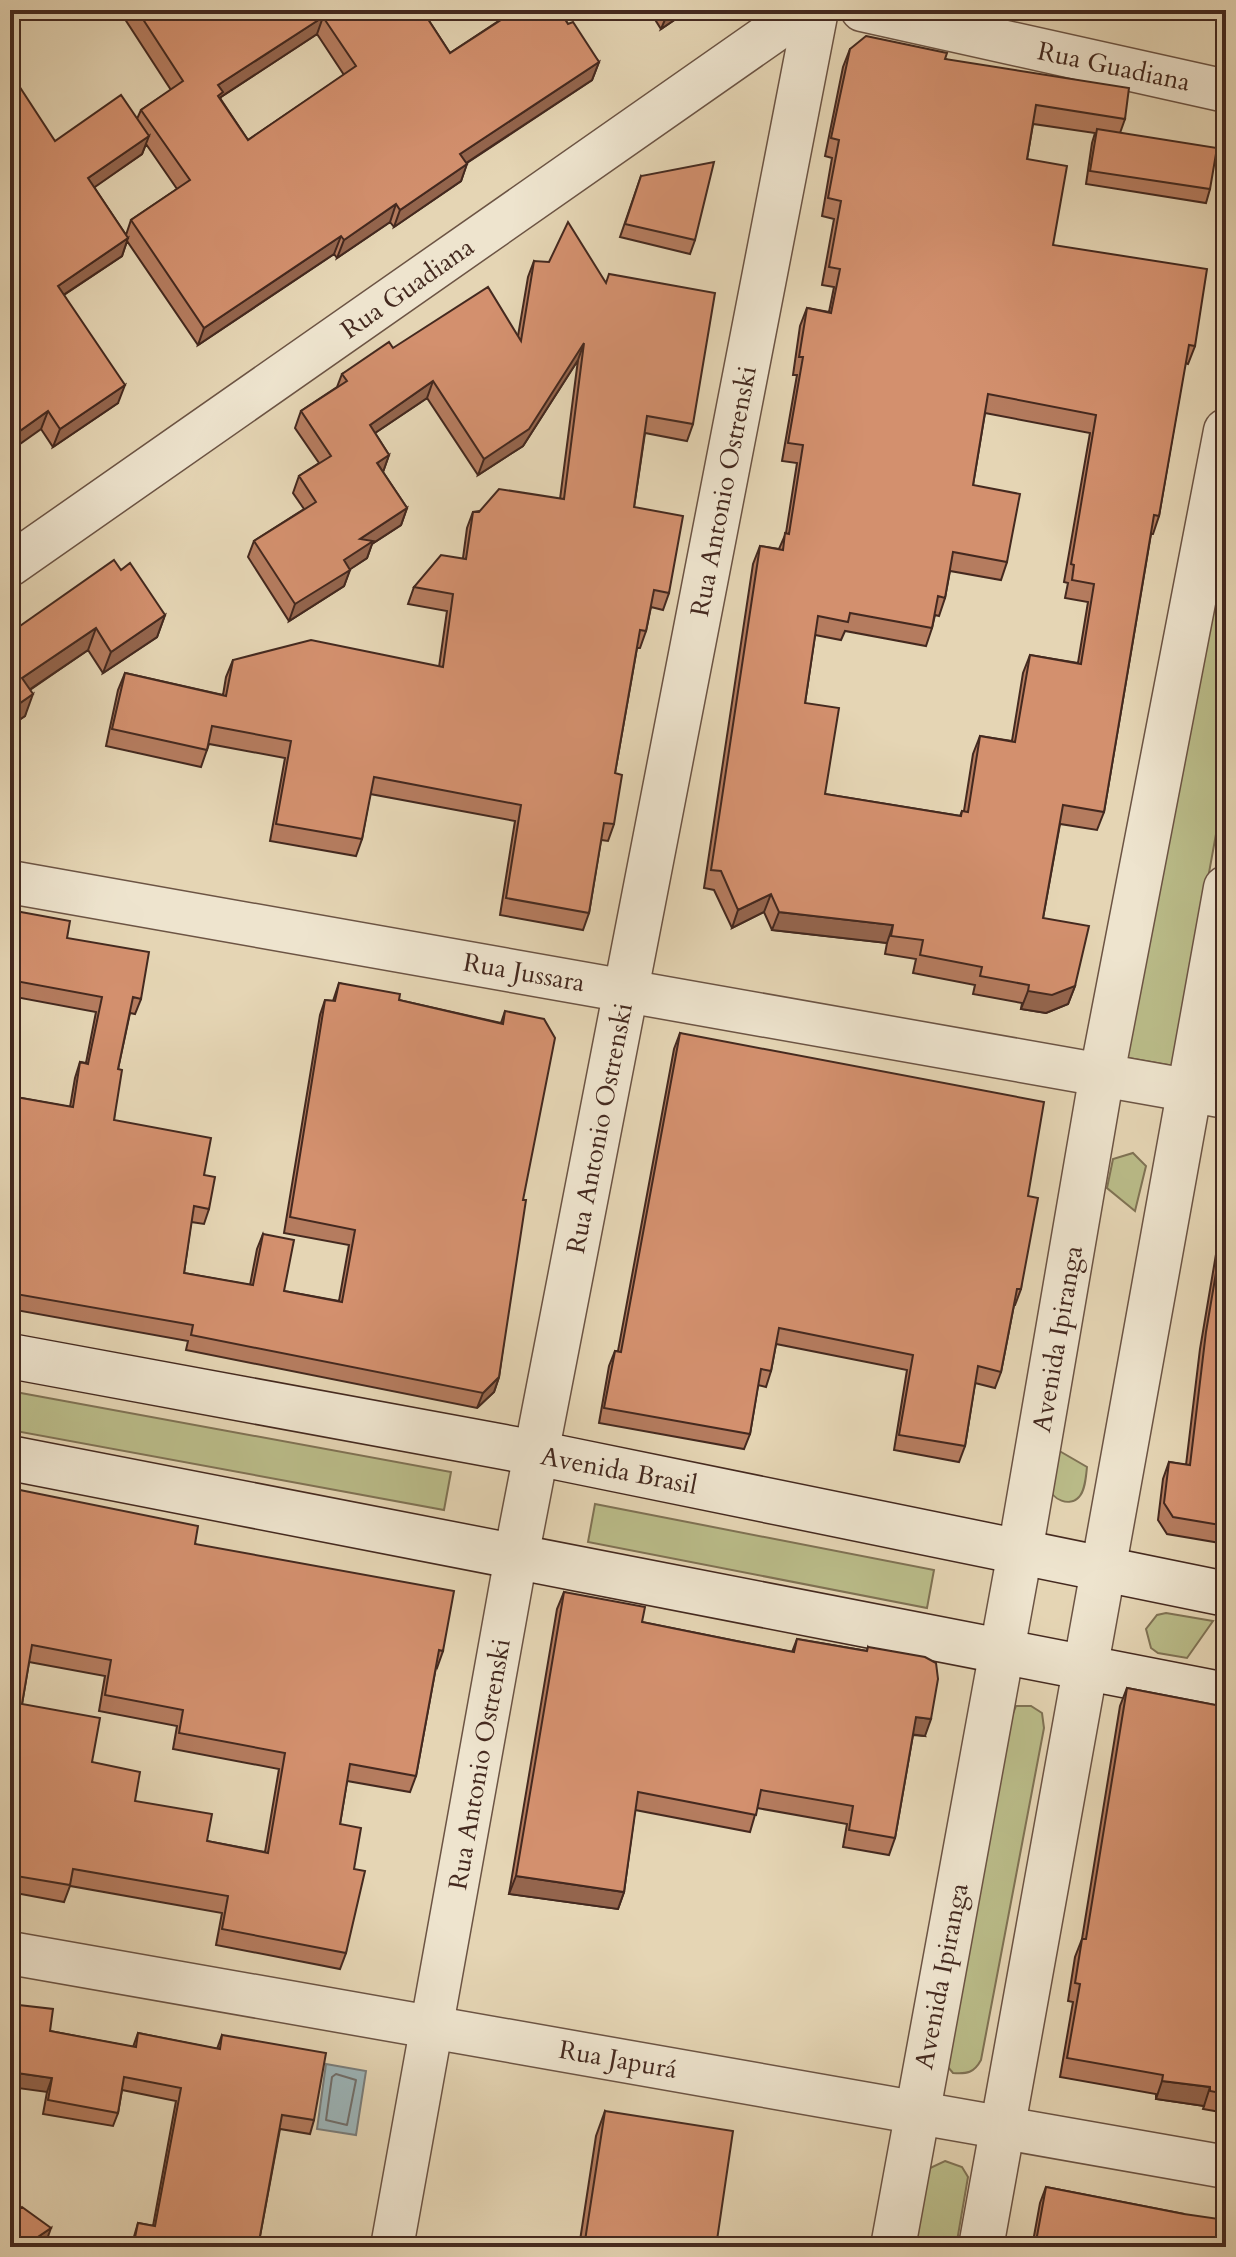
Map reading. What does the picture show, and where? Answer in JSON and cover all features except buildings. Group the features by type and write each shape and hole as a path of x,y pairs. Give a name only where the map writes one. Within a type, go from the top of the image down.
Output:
{"street":[{"name":"Rua Guadiana","path":"10,565 804,10"},
{"name":"Rua Antonio Ostrenski","path":"392,2247 516,1557 816,10"},
{"name":"Rua Guadiana","path":"862,10 1226,91"},
{"name":"Avenida Ipiranga","path":"893,2247 1020,1552 1102,1074 1226,431"},
{"name":"Rua Jussara","path":"10,882 1206,1093"},
{"path":"981,2247 1102,1569 1206,1093 1226,888"},
{"name":"Avenida Brasil","path":"10,1356 536,1453 1226,1594"},
{"path":"10,1458 1226,1695"},
{"name":"Rua Japurá","path":"10,1953 1226,2167"}],"green space":[{"path":"1226,489 1226,779 1174,1066 1123,1057"},
{"path":"1133,1153 1146,1166 1135,1211 1107,1188 1113,1159"},
{"path":"10,1391 451,1472 444,1510 10,1430"},
{"path":"1056,1449 1087,1467 1083,1491 1075,1500 1066,1502 1057,1499 1051,1492 1050,1478"},
{"path":"595,1504 934,1570 927,1608 588,1542"},
{"path":"1166,1613 1213,1621 1187,1658 1158,1653 1151,1648 1146,1629 1157,1615"},
{"path":"1016,1706 1031,1706 1042,1713 1044,1728 981,2060 970,2072 953,2073 947,2066 1010,1721"},
{"path":"945,2161 962,2167 968,2177 956,2247 914,2247 928,2169"}],"water":[{"path":"326,2064 366,2071 356,2135 317,2129"}]}
